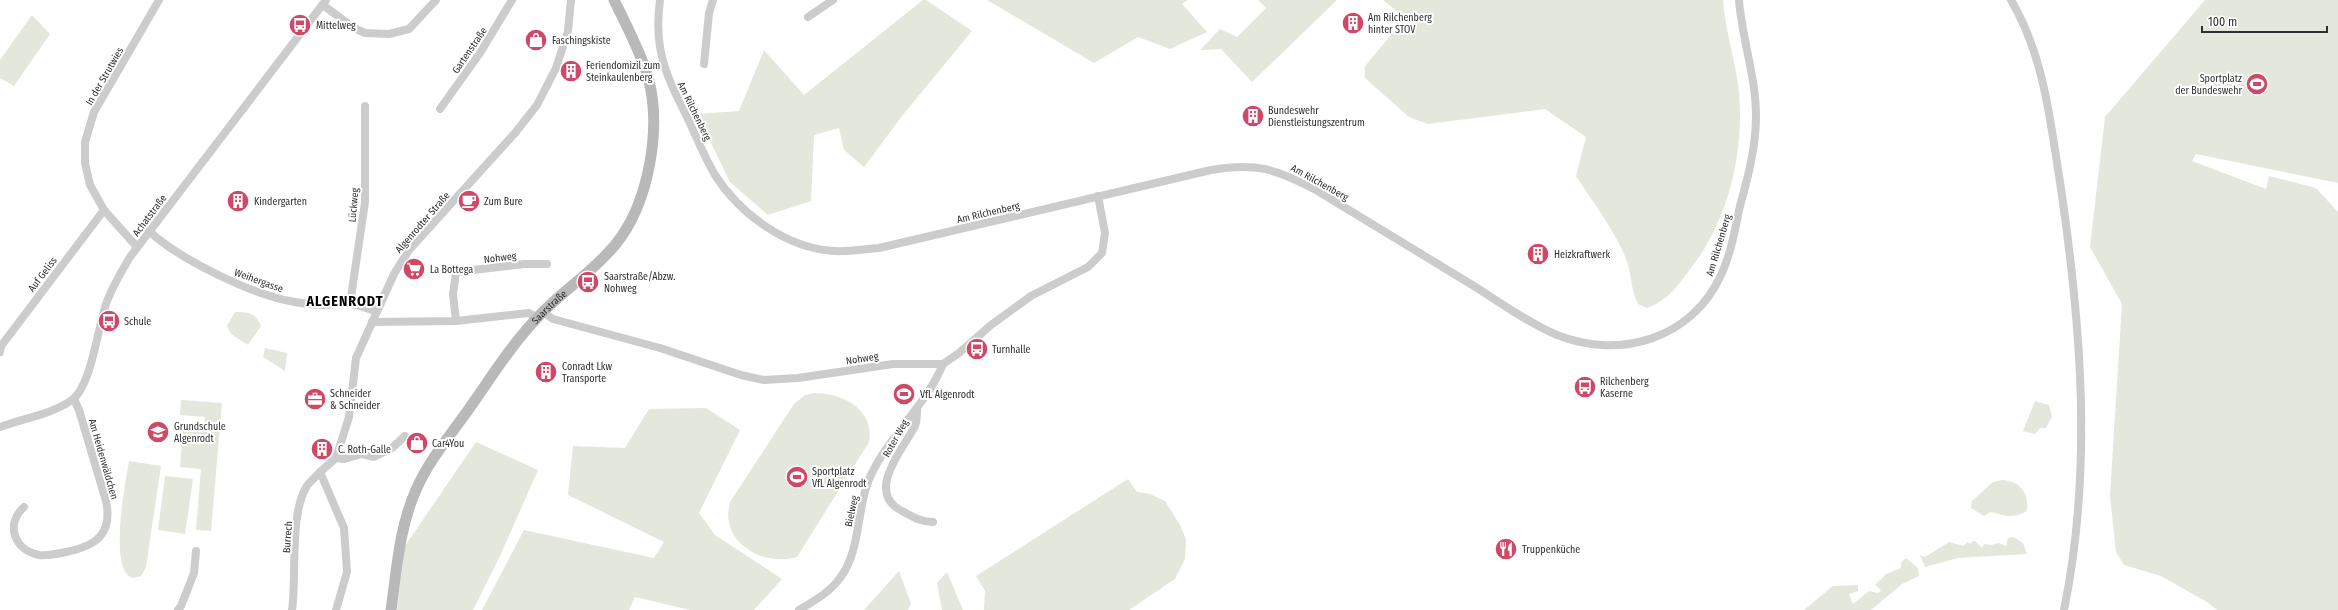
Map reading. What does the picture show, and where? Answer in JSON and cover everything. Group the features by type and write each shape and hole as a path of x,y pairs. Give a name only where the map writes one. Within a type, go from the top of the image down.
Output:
{"street":[{"name":"In der Strutwies","path":"137,247 104,210 90,185 85,164 85,142 94,112 159,0"},
{"path":"324,2 354,28 366,33 389,34 409,29 436,0"},
{"name":"Gartenstraße","path":"440,110 480,53 512,0"},
{"name":"Algenrodter Straße","path":"336,458 349,417 356,358 394,274 409,250 515,133 537,104 556,68 568,31 571,0"},
{"name":"Saarstraße","path":"391,610 404,520 416,489 426,469 502,362 540,315 593,269 616,244 633,216 645,186 652,153 653,124 648,78 614,0"},
{"name":"Am Rilchenberg","path":"660,0 658,37 661,57 670,82 715,174 729,194 747,213 774,231 801,244 834,251 879,248 1098,196 1235,166 1257,167 1284,173 1316,190 1557,335 1597,345 1624,346 1652,339 1683,323 1708,298 1722,274 1731,244 1752,156 1756,126 1754,82 1742,26 1739,0"},
{"path":"704,64 709,13 713,0"},
{"path":"808,17 833,0"},
{"path":"2011,0 2033,46 2048,105 2068,235 2079,340 2081,431 2079,500 2075,545 2064,610"},
{"name":"Achatstraße","path":"74,399 89,373 96,340 107,302 116,281 137,247 324,2"},
{"name":"Lückweg","path":"350,304 365,202 364,106"},
{"path":"943,364 959,353 991,325 1031,296 1088,267 1102,253 1105,233 1098,196"},
{"name":"Auf Geliss","path":"0,352 1,346 104,210"},
{"name":"Weihergasse","path":"148,231 165,245 187,258 224,278 258,291 293,302 321,306 350,304 376,311"},
{"name":"Nohweg","path":"456,321 453,294 456,272 524,264 547,264"},
{"name":"Nohweg","path":"372,322 456,321 529,313 660,348 742,375 764,380 798,378 893,364 943,364"},
{"name":"Roter Weg","path":"934,522 923,522 894,507 888,498 886,484 892,461 916,424 917,410 936,381 943,364"},
{"path":"0,427 54,410 74,399"},
{"name":"Am Heidenwäldchen","path":"24,507 16,514 13,521 14,534 24,547 37,554 52,555 86,547 99,538 106,528 108,515 106,501 79,410 74,399"},
{"name":"Bielweg","path":"799,610 821,597 840,578 853,551 866,487 879,461 917,410"},
{"path":"336,610 347,572 344,528 320,472 336,458 344,459 362,454 374,457 392,448 405,436"},
{"name":"Burrech","path":"291,609 296,534 300,505 307,486 320,472"},
{"path":"178,610 194,573 196,551"}],"shaded area":[{"path":"923,0 926,0 972,31 902,116 864,167 844,150 839,128 814,135 811,201 768,215 730,182 697,114 739,111 764,50 804,95"},
{"path":"987,0 1188,0 1182,4 1207,32 1170,49 1138,37 1094,63"},
{"path":"1258,0 1337,0 1252,82 1221,49 1200,50 1220,29 1237,37 1266,8"},
{"path":"1383,0 1723,0 1738,84 1740,132 1737,156 1725,204 1716,227 1705,248 1687,274 1667,296 1661,301 1647,308 1638,304 1628,265 1619,243 1576,176 1586,137 1545,109 1428,124 1409,117 1365,78 1365,66 1396,29 1398,12"},
{"path":"2205,0 2338,0 2338,183 2196,154 2192,161 2266,189 2269,176 2316,188 2338,212 2338,610 2217,610 2207,602 2161,576 2124,565 2116,552 2110,496 2122,304 2090,247 2105,117"},
{"path":"32,15 50,34 14,86 0,78 0,60"},
{"path":"235,312 251,314 257,318 261,326 248,345 231,334 227,326"},
{"path":"265,348 287,353 285,371 263,357"},
{"name":"Sportplatz VfL Algenrodt","path":"814,393 835,396 854,405 862,412 867,420 870,430 869,442 797,557 784,559 758,555 746,548 737,540 731,529 728,516 730,502 794,404 805,395"},
{"path":"181,400 222,403 211,531 196,530 201,469 180,467 183,429 204,431 205,417 180,415"},
{"path":"2035,401 2049,405 2052,417 2046,428 2040,428 2035,434 2023,431"},
{"path":"706,408 740,430 699,513 715,535 782,579 754,610 690,610 635,597 629,610 482,610 524,530 654,558 664,542 568,495 573,446 625,448 649,409"},
{"path":"476,442 538,470 500,556 473,610 397,610 405,546"},
{"path":"129,461 161,466 146,567 141,576 134,578 126,573 121,561 120,544 122,505"},
{"path":"165,476 193,479 185,534 158,530"},
{"path":"1128,479 1137,492 1150,494 1165,501 1180,525 1186,539 1185,559 1175,579 1129,610 984,610 985,591 976,576"},
{"path":"2002,480 2009,481 2019,486 2027,499 2027,511 2012,516 1990,512 1984,516 1971,508 1972,501 1993,482"},
{"path":"2013,537 2023,543 2027,554 1958,558 1925,567 1920,555 1925,557 1949,542 1964,546 1967,542 1971,544 1972,541 1975,541 1982,548 1984,544 1991,545 1999,543 2006,546 2008,538"},
{"path":"1906,558 1918,568 1919,576 1902,584 1871,610 1804,610 1833,586 1858,585 1858,591 1849,594 1853,604 1869,591 1878,593 1881,590 1875,585 1886,574 1901,568 1901,563"},
{"path":"899,571 911,604 908,610 864,610"},
{"path":"947,572 963,610 942,610 937,583"}],"place":[{"name":"Am Rilchenberg hinter STOV","path":"1353,23"},
{"name":"Mittelweg","path":"300,25"},
{"name":"Faschingskiste","path":"536,40"},
{"name":"Feriendomizil zum Steinkaulenberg","path":"571,71"},
{"name":"Sportplatz der Bundeswehr","path":"2257,84"},
{"name":"Bundeswehr Dienstleistungszentrum","path":"1253,116"},
{"name":"Kindergarten","path":"238,201"},
{"name":"Zum Bure","path":"469,201"},
{"name":"Heizkraftwerk","path":"1538,254"},
{"name":"La Bottega","path":"414,269"},
{"name":"Saarstraße/Abzw. Nohweg","path":"588,282"},
{"name":"Schule","path":"109,321"},
{"name":"Turnhalle","path":"977,349"},
{"name":"Conradt Lkw Transporte","path":"546,372"},
{"name":"Rilchenberg Kaserne","path":"1585,387"},
{"name":"VfL Algenrodt","path":"904,394"},
{"name":"Schneider & Schneider","path":"315,399"},
{"name":"Grundschule Algenrodt","path":"158,432"},
{"name":"Car4You","path":"417,443"},
{"name":"C. Roth-Galle","path":"322,449"},
{"name":"Sportplatz VfL Algenrodt","path":"797,477"},
{"name":"Truppenküche","path":"1506,549"}],"district":[{"name":"ALGENRODT","path":"345,301"}]}
